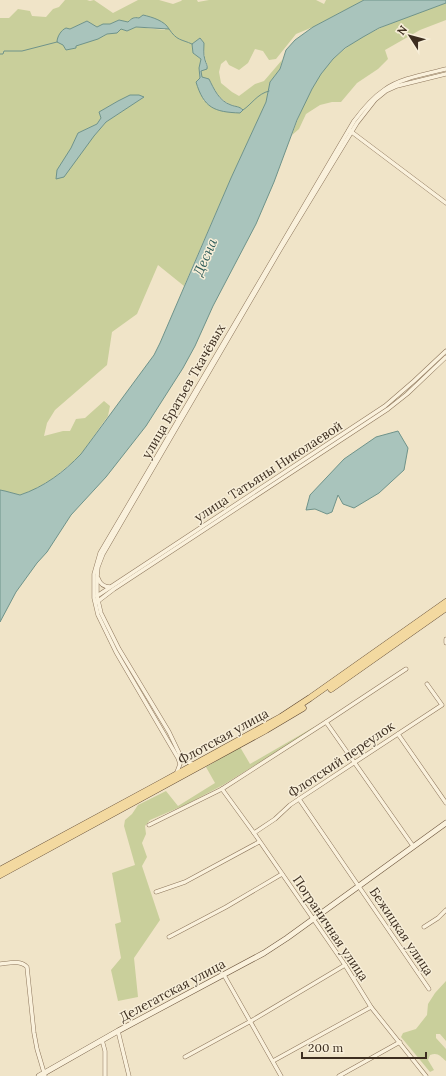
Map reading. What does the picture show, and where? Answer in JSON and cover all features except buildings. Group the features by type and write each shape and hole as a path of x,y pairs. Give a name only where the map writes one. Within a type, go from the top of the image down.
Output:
{"main road":[{"name":"Флотская улица","path":"0,870 281,717 446,602"},
{"name":"Флотская улица","path":"0,875 285,720 446,608"}],"street":[{"name":"улица Братьев Ткачёвых","path":"175,775 179,770 180,764 178,758 110,640 98,615 94,574 100,553 363,109 385,89 418,76 446,70"},
{"name":"улица Братьев Ткачёвых","path":"96,597 97,574 103,554 110,540 258,290 349,131 370,105 386,91 397,86 446,74"},
{"path":"349,131 446,203"},
{"name":"улица Татьяны Николаевой","path":"111,589 385,406 446,351"},
{"name":"улица Татьяны Николаевой","path":"96,597 111,589 388,409 446,357"},
{"path":"97,574 101,584 111,589 97,603"},
{"name":"улица Братьев Ткачёвых","path":"97,603 119,649 169,732 182,757 185,761 194,764"},
{"path":"149,825 222,789 406,669"},
{"name":"Флотский переулок","path":"254,833 275,819 290,805 442,705 427,684"},
{"path":"326,722 413,846"},
{"path":"398,734 446,803"},
{"name":"Пограничная улица","path":"222,789 345,965 371,1007 426,1076"},
{"path":"300,799 358,886"},
{"name":"Бежицкая улица","path":"313,919 446,823"},
{"path":"156,892 186,882 259,842"},
{"path":"169,936 282,874"},
{"name":"Бежицкая улица","path":"358,886 429,989"},
{"path":"424,927 438,918 446,910"},
{"name":"Делегатская улица","path":"39,1076 45,1074 118,1031 264,953 313,919"},
{"path":"0,964 19,962 24,964 27,968 37,1049 45,1074"},
{"path":"185,1057 251,1021 345,965"},
{"path":"224,975 281,1076"},
{"path":"273,1061 371,1007"},
{"path":"118,1031 129,1076"},
{"path":"102,1040 105,1050 105,1076"},
{"path":"339,1076 400,1042"}],"green space":[{"path":"65,0 94,0 113,13 138,0 159,0 173,4 182,0 197,0 198,2 209,0 316,0 324,4 326,0 364,0 313,27 296,34 276,59 269,60 263,51 255,49 248,63 239,70 229,65 226,60 221,64 219,72 221,83 239,96 255,84 264,81 282,60 280,69 270,82 266,102 184,286 158,265 137,314 112,332 107,365 55,410 47,423 44,436 63,431 70,431 76,419 85,418 104,401 110,406 108,416 81,454 73,462 52,479 33,490 20,495 0,490 0,18 9,18 18,9 30,11 32,16 46,17 53,9 59,7","holes":["143,15 153,18 166,25 165,30 136,27 127,31 121,29 75,46 75,48 66,50 63,45 70,29 87,21 97,27 119,20 128,22 133,18 139,18","200,38 204,43 204,52 208,66 201,71 202,77 209,79 220,97 228,103 239,107 204,101 196,82 200,78 199,68 201,59 193,53 192,44","144,97 106,122 94,136 71,148 78,133 97,124 101,118 99,112 118,101"]},
{"path":"446,3 446,20 420,30 385,50 388,59 378,69 357,83 341,102 332,102 320,105 306,114 299,129 292,135 301,111 313,87 327,66 336,56 357,40 381,28"},
{"path":"314,727 315,728 223,785 185,805 150,820 145,826 146,834 142,843 147,857 142,866 160,920 134,958 138,997 118,1001 111,970 121,958 115,924 121,922 112,873 135,865 124,826 125,820 132,814 138,805 166,791 178,806 215,783 206,767 240,747 250,764"},
{"path":"446,981 446,1041 440,1034 436,1034 436,1038 446,1049 446,1061 437,1054 430,1055 428,1060 434,1070 430,1072 401,1037 403,1033 416,1029 427,1015 428,1004 435,993"}],"water":[{"name":"Десна","path":"364,0 446,0 446,3 379,28 363,37 345,48 333,59 321,74 297,120 274,182 256,224 213,306 195,346 183,368 146,426 106,477 71,515 47,552 16,592 0,622 0,490 20,495 29,492 53,478 68,467 81,454 154,355 231,178 266,102 270,82 280,69 286,50 295,40 313,27"},
{"path":"143,15 154,18 167,26 169,29 136,27 127,31 121,29 117,33 107,34 98,39 76,46 76,48 66,50 63,45 57,42 62,30 66,28 70,29 87,21 97,27 119,20 128,22 133,18 139,18"},
{"path":"200,38 204,43 204,56 207,66 207,69 201,71 202,77 209,79 217,94 223,101 243,110 240,113 217,110 211,107 199,91 196,82 200,78 199,68 201,59 193,53 192,44"},
{"path":"130,95 139,95 144,97 106,122 64,177 56,179 57,170 71,148 78,133 97,124 101,118 99,112"},
{"path":"398,431 408,448 404,470 379,493 354,508 343,504 338,495 332,512 327,514 315,509 306,510 310,495 344,459 376,437"}],"waterway":[{"path":"169,29 177,38 192,44"},
{"path":"0,54 3,54 4,51 22,51 57,42"},
{"path":"243,110 258,97 269,91"}]}
